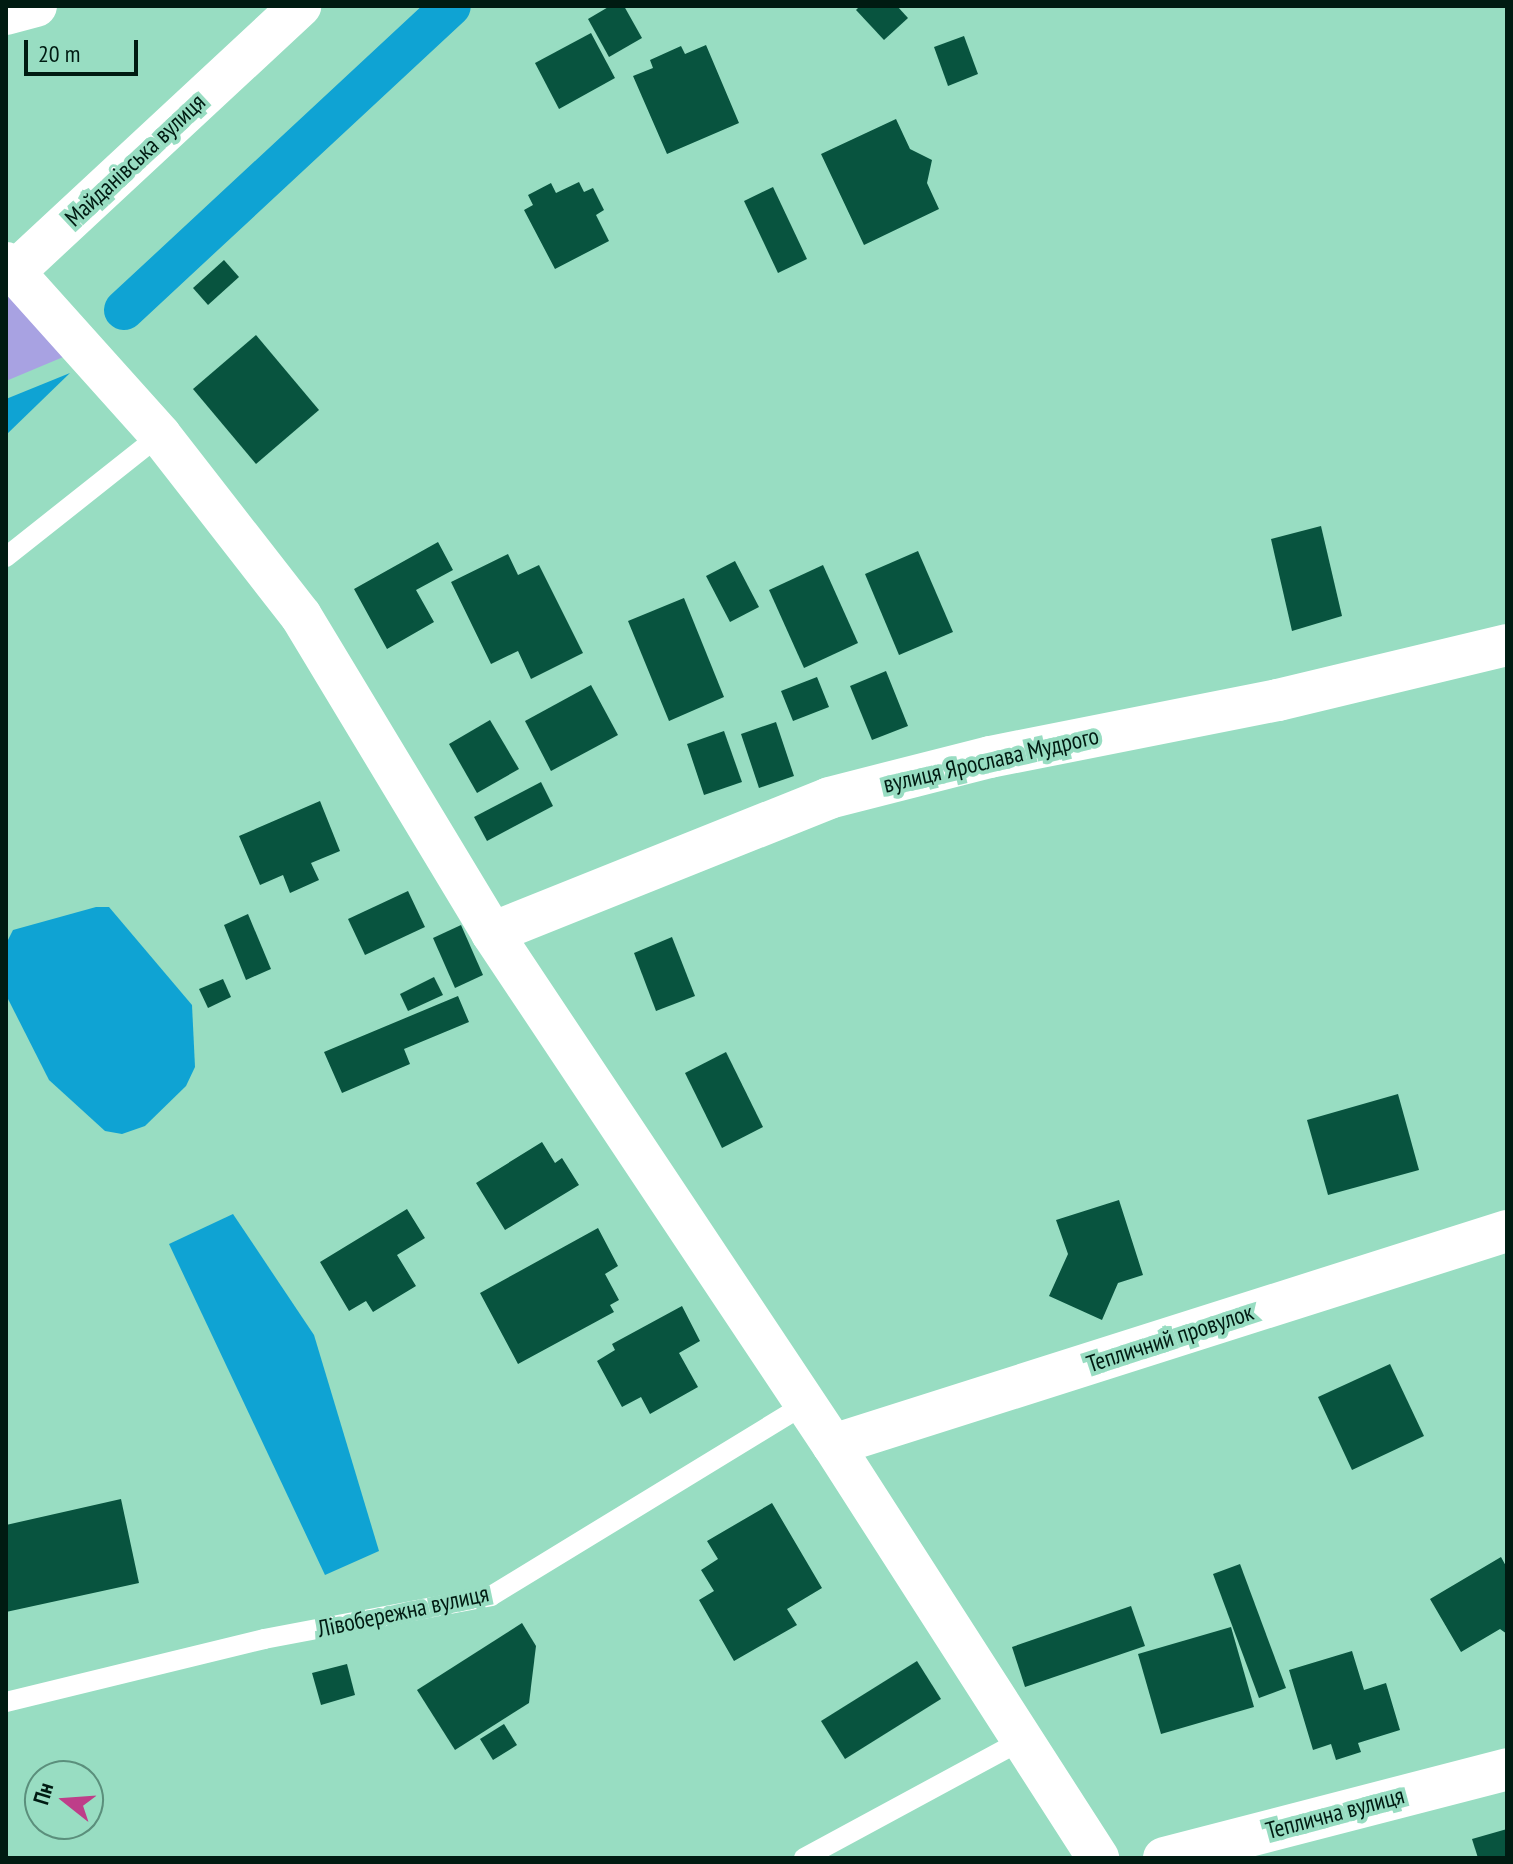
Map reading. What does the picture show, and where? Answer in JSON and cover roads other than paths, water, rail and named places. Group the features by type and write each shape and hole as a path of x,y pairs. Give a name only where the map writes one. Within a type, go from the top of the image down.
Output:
{"street":[{"path":"6,14 36,6"},
{"name":"Майданівська вулиця","path":"10,267 300,6"},
{"path":"10,267 160,435 301,616 492,933 833,1445 1098,1858"},
{"name":"вулиця Ярослава Мудрого","path":"492,933 829,798 990,757 1278,700 1507,645"},
{"name":"Тепличний провулок","path":"833,1445 1507,1231"},
{"name":"Теплична вулиця","path":"1164,1858 1507,1769"}],"lane":[{"path":"6,557 160,435"},
{"name":"Лівобережна вулиця","path":"6,1702 264,1639 491,1596 804,1405"},
{"path":"804,1858 1022,1740"}],"water":[{"path":"70,373 6,435 6,399"},
{"path":"96,907 109,907 192,1005 195,1067 186,1086 145,1126 122,1134 105,1131 49,1080 6,995 6,944 13,930"},
{"path":"233,1214 314,1335 379,1551 325,1575 169,1244"}],"waterway":[{"path":"124,310 451,6"}]}
